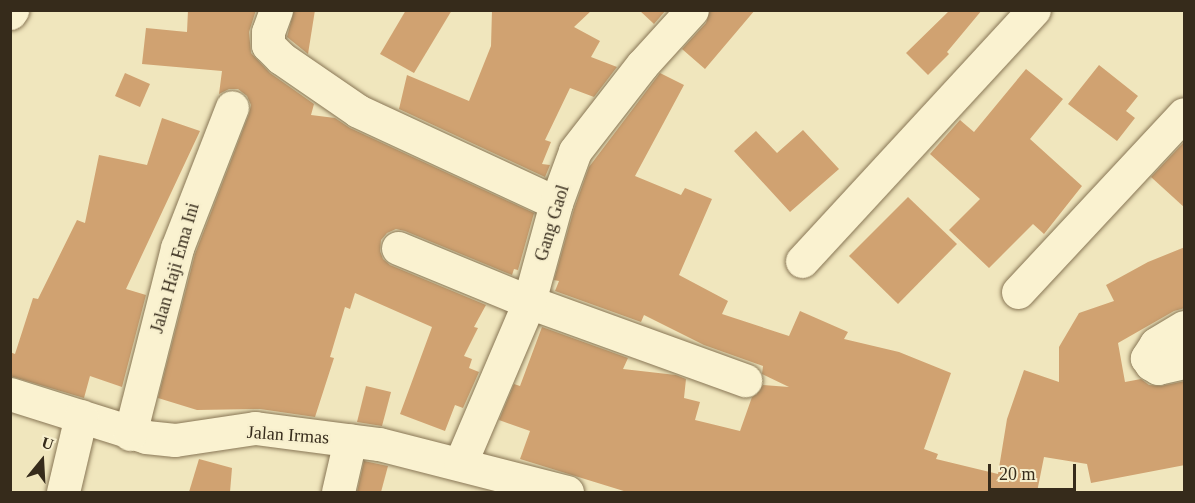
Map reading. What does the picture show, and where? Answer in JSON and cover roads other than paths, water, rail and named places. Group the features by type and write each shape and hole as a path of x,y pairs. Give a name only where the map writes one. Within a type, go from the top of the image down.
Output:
{"street":[{"path":"276,10 268,32 268,45 281,58 358,111 556,203"},
{"name":"Gang Gaol","path":"460,464 530,302 556,203 575,151 642,65 692,10"},
{"path":"802,261 1034,10"},
{"name":"Jalan Haji Ema Ini","path":"130,434 177,248 232,107"},
{"path":"1017,292 1185,114"},
{"path":"398,248 530,302 745,380"},
{"path":"1185,327 1155,344 1147,358 1158,368 1185,362"},
{"name":"Jalan Irmas","path":"10,394 130,434 176,440 255,428 350,440 379,444 567,492"},
{"path":"63,492 81,416"},
{"path":"338,492 350,440"}]}
